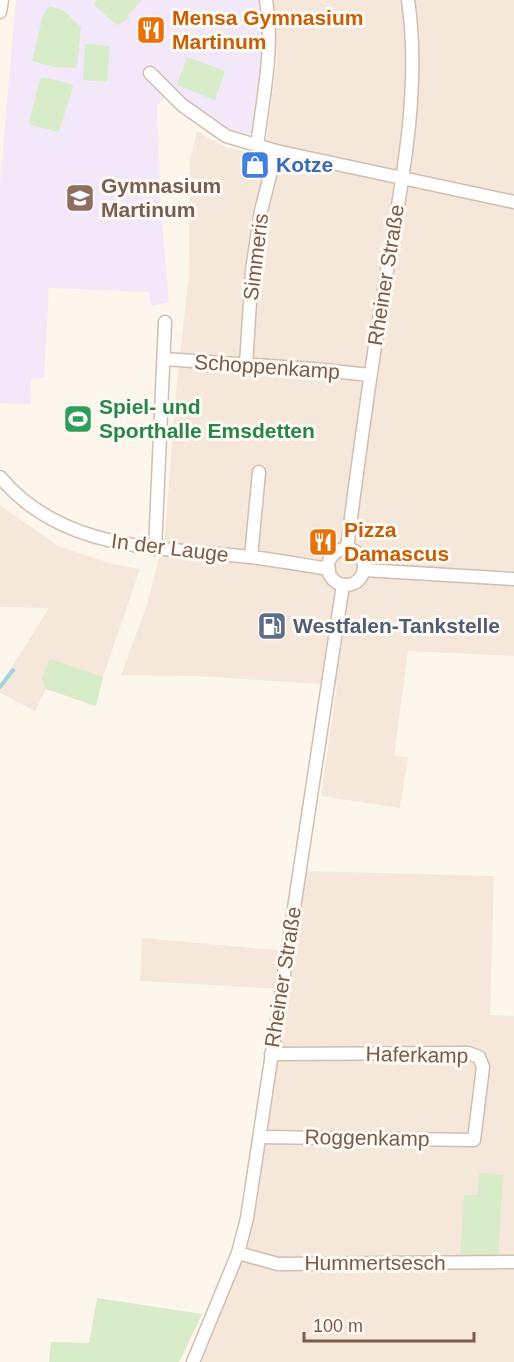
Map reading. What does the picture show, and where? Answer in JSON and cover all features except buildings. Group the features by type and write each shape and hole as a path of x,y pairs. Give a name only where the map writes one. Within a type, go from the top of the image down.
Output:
{"street":[{"path":"0,12 2,0"},
{"path":"256,146 269,64 270,39 266,0"},
{"name":"Rheiner Straße","path":"347,549 370,375 406,156 412,62 408,0"},
{"path":"150,73 208,126 226,136 276,151 403,176 514,202"},
{"name":"Simmeris","path":"246,365 252,270 261,211 276,151"},
{"path":"154,549 165,322"},
{"name":"Schoppenkamp","path":"164,359 370,375"},
{"name":"In der Lauge","path":"252,557 259,472"},
{"name":"In der Lauge","path":"0,477 22,499 60,524 108,542 154,549 252,557 328,569"},
{"path":"347,549 360,556 364,570 357,582 344,585 333,579 328,569 333,555 347,549"},
{"path":"364,570 514,579"},
{"name":"Rheiner Straße","path":"193,1362 238,1253 247,1218 344,585"},
{"name":"Haferkamp","path":"271,1054 468,1053 479,1057 483,1067 474,1140"},
{"name":"Roggenkamp","path":"260,1137 474,1140"},
{"name":"Hummertsesch","path":"238,1253 278,1264 514,1262"}],"shaded area":[{"name":"Gymnasium Martinum","path":"16,0 260,0 264,40 251,134 219,126 172,89 157,106 161,213 169,302 152,306 148,292 49,288 44,378 31,379 30,404 0,403 0,183"},
{"path":"274,0 514,0 514,656 408,651 394,756 408,757 400,808 321,796 337,685 198,676 121,675 147,605 165,534 176,390 189,273 190,160 197,131 225,147 264,157 277,59"},
{"path":"0,505 58,546 113,564 140,569 103,677 96,706 46,689 35,711 0,693 0,686 49,608 0,607"},
{"path":"306,871 494,876 490,1015 514,1016 514,1362 200,1362 246,1251 274,1073 281,989 140,981 142,938 296,952"}],"green space":[{"path":"97,0 142,0 128,15 129,18 117,25 93,4"},
{"path":"50,6 64,11 81,27 77,68 54,67 32,61 43,15"},
{"path":"85,44 110,46 107,82 83,80"},
{"path":"187,57 225,71 215,100 177,85"},
{"path":"43,77 71,84 73,87 59,132 31,125 29,122 40,79"},
{"path":"50,659 103,677 96,706 46,689 42,678"},
{"path":"479,1173 503,1175 498,1259 460,1260 464,1195 478,1195"},
{"path":"97,1298 202,1314 179,1362 49,1362 51,1342 89,1343"}],"waterway":[{"path":"0,687 13,670"}],"place":[{"name":"Mensa Gymnasium Martinum","path":"151,30"},
{"name":"Kotze","path":"255,165"},
{"name":"Gymnasium Martinum","path":"80,198"},
{"name":"Spiel- und Sporthalle Emsdetten","path":"78,419"},
{"name":"Pizza Damascus","path":"323,542"},
{"name":"Westfalen-Tankstelle","path":"272,626"}]}
